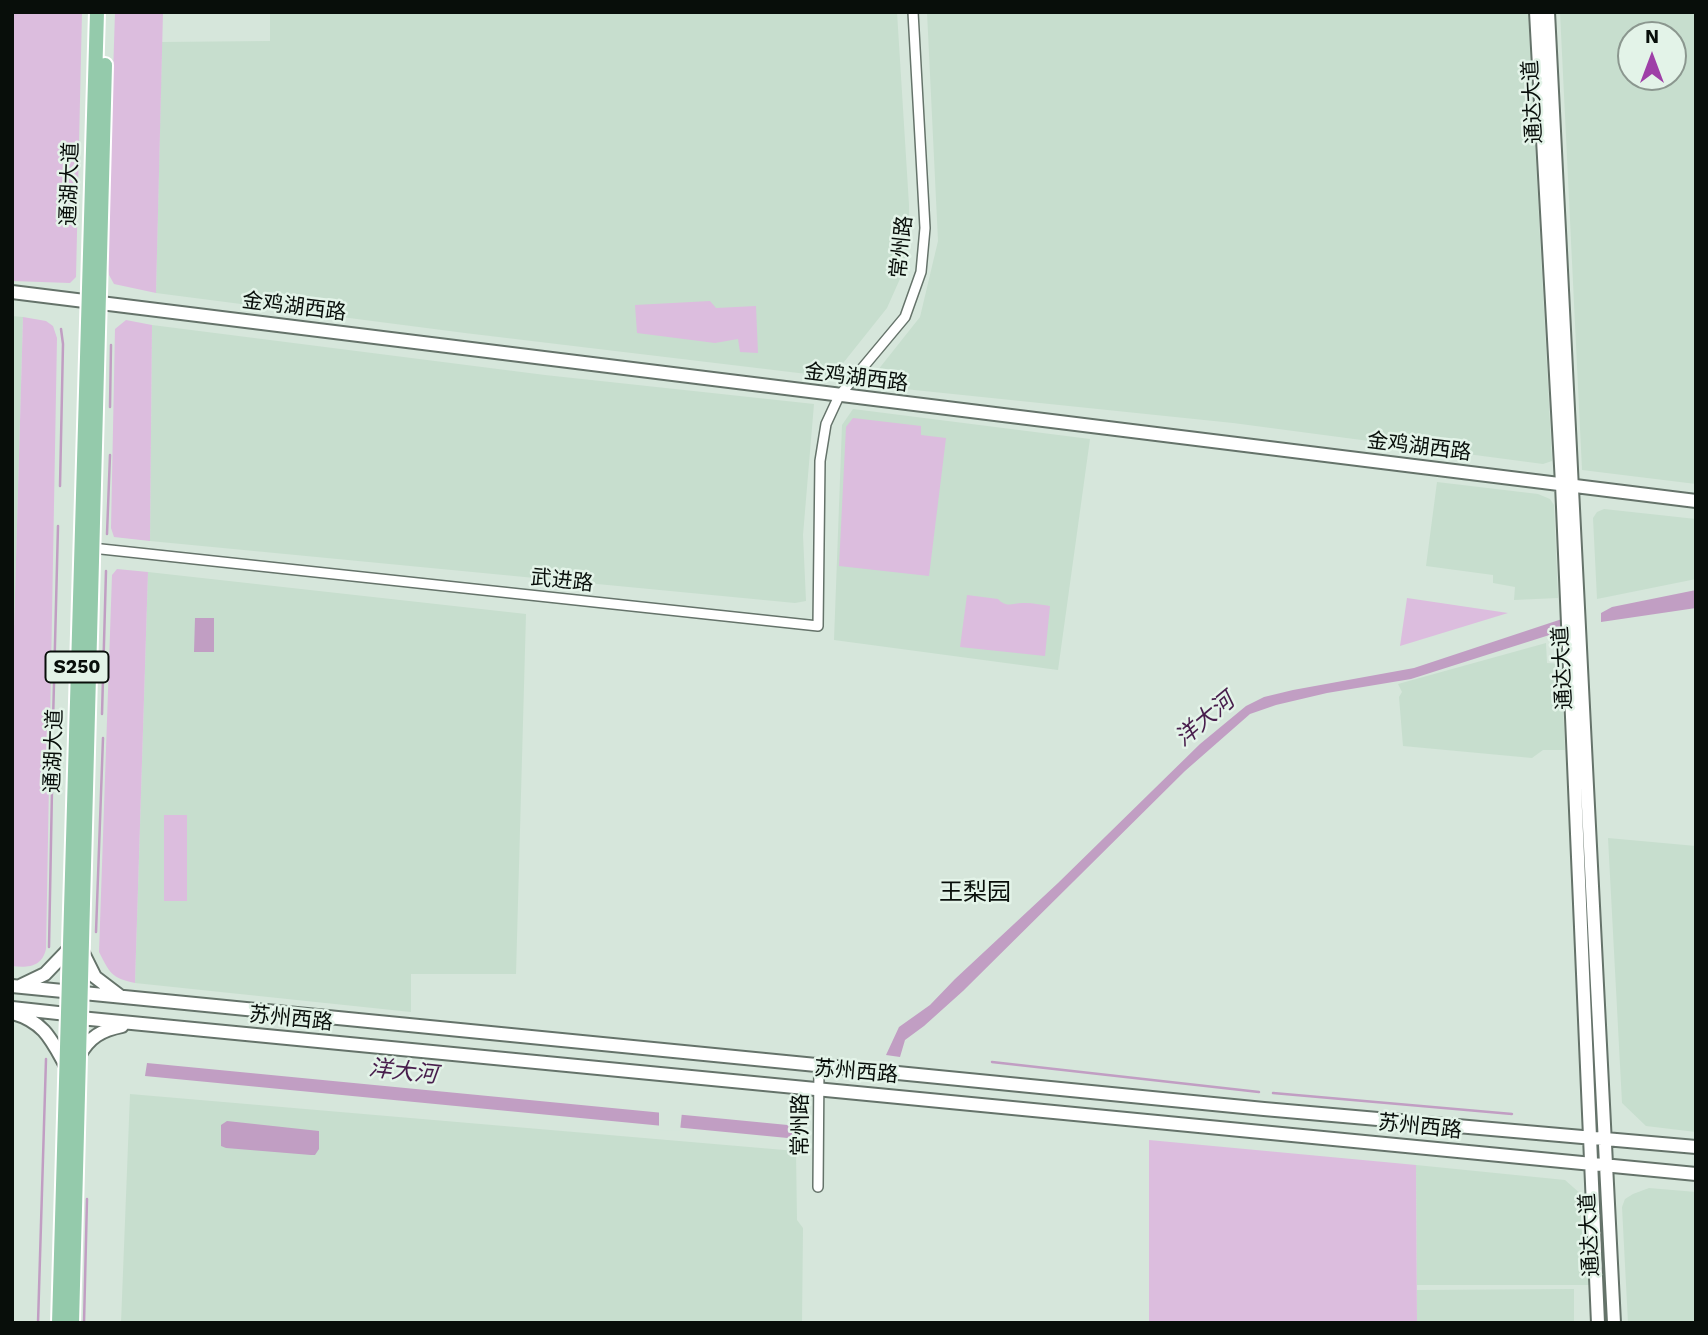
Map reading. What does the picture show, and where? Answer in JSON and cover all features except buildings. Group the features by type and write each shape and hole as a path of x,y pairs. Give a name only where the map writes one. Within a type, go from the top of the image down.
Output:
{"main road":[{"name":"通湖大道","path":"75,949 92,548 97,12"},
{"name":"通湖大道","path":"72,1323 79,1056 74,1015 75,949 93,301 106,12"},
{"name":"通达大道","path":"1536,12 1568,485 1614,1323"},
{"name":"通达大道","path":"1548,12 1598,1323"},
{"name":"金鸡湖西路","path":"12,292 1696,501"},
{"path":"15,987 45,974 75,949 95,977 123,998"},
{"name":"苏州西路","path":"15,987 1264,1109 1696,1147"},
{"path":"12,1010 38,1024 52,1041 66,1066"},
{"name":"苏州西路","path":"12,1010 1696,1174"},
{"name":"通湖大道","path":"59,1323 66,1066 74,1015"},
{"path":"79,1056 85,1044 99,1033 134,1023"},
{"path":"524,1061 527,1037"},
{"path":"764,1083 766,1059"},
{"path":"865,1092 867,1070"}],"street":[{"name":"常州路","path":"818,626 820,461 827,424 839,396 905,317 921,272 925,228 913,12"},
{"name":"武进路","path":"92,548 818,626"},
{"name":"常州路","path":"818,1187 820,1064"}],"shaded area":[{"path":"12,12 82,12 76,277 70,283 12,281"},
{"path":"115,12 163,12 156,293 114,284 107,265"},
{"path":"270,12 897,12 909,238 903,272 887,308 832,377 156,293 162,42 270,41"},
{"path":"927,12 1528,12 1552,461 1543,464 1233,423 866,385 920,317 938,241"},
{"path":"1560,12 1696,12 1696,484 1582,470"},
{"path":"710,301 716,308 756,306 758,353 740,352 738,339 715,343 637,333 635,305"},
{"path":"12,316 23,317 12,698"},
{"path":"23,317 46,321 53,326 57,338 46,949 38,963 23,967 12,966 12,698"},
{"path":"126,320 152,325 150,541 114,537 111,528 115,329"},
{"path":"152,325 545,375 814,404 803,535 806,601 795,603 150,541"},
{"path":"853,409 1090,439 1058,670 834,640 842,425"},
{"path":"853,418 921,426 921,435 946,438 929,576 839,566 846,427"},
{"path":"1437,482 1538,494 1550,499 1554,505 1558,598 1514,600 1515,587 1493,583 1493,575 1426,566"},
{"path":"1604,509 1696,519 1696,579 1597,599 1593,518 1597,512"},
{"path":"117,569 148,572 135,983 112,973 99,952 112,575"},
{"path":"148,572 526,614 516,974 411,974 411,1012 135,983"},
{"path":"1696,590 1696,608 1601,622 1601,613 1612,607"},
{"path":"967,595 998,599 1008,604 1050,606 1045,656 960,647"},
{"path":"1407,598 1508,613 1400,646"},
{"path":"195,618 214,618 214,652 194,652"},
{"path":"1562,619 1562,631 1411,679 1327,693 1250,714 1185,771 963,991 905,1040 900,1057 886,1055 899,1027 930,1005 1200,744 1246,706 1264,697 1293,690 1414,668"},
{"path":"1546,643 1547,663 1561,664 1565,750 1543,750 1532,758 1403,746 1399,697 1402,692 1398,684"},
{"path":"164,815 187,815 187,901 164,901"},
{"path":"1608,838 1696,846 1696,1132 1646,1126 1622,1103"},
{"path":"147,1063 798,1126 798,1139 145,1076"},
{"path":"130,1094 796,1151 797,1220 803,1228 802,1323 121,1323"},
{"path":"227,1121 319,1131 319,1149 315,1155 311,1155 226,1148 221,1146 221,1125"},
{"path":"1149,1140 1416,1165 1417,1323 1149,1323"},
{"path":"1416,1165 1565,1180 1582,1195 1587,1208 1590,1285 1417,1285"},
{"path":"1649,1188 1696,1192 1696,1323 1628,1323 1622,1207 1625,1199"},
{"path":"1574,1289 1574,1323 1417,1323 1417,1290"}],"pier":[{"path":"659,1110 682,1112 680,1131 659,1130"}],"waterway":[{"path":"60,486 61,329"},
{"path":"110,407 111,345"},
{"path":"107,534 110,455"},
{"path":"53,722 58,526"},
{"path":"102,714 106,571"},
{"path":"96,932 103,738"},
{"path":"49,947 52,789"},
{"path":"38,1323 46,1059"},
{"path":"992,1062 1259,1092"},
{"path":"1273,1093 1512,1114"},
{"path":"84,1323 87,1199"}],"district":[{"name":"王梨园","path":"975,893"}],"water label":[{"name":"洋大河","path":"1205,720"},
{"name":"洋大河","path":"403,1072"}]}
